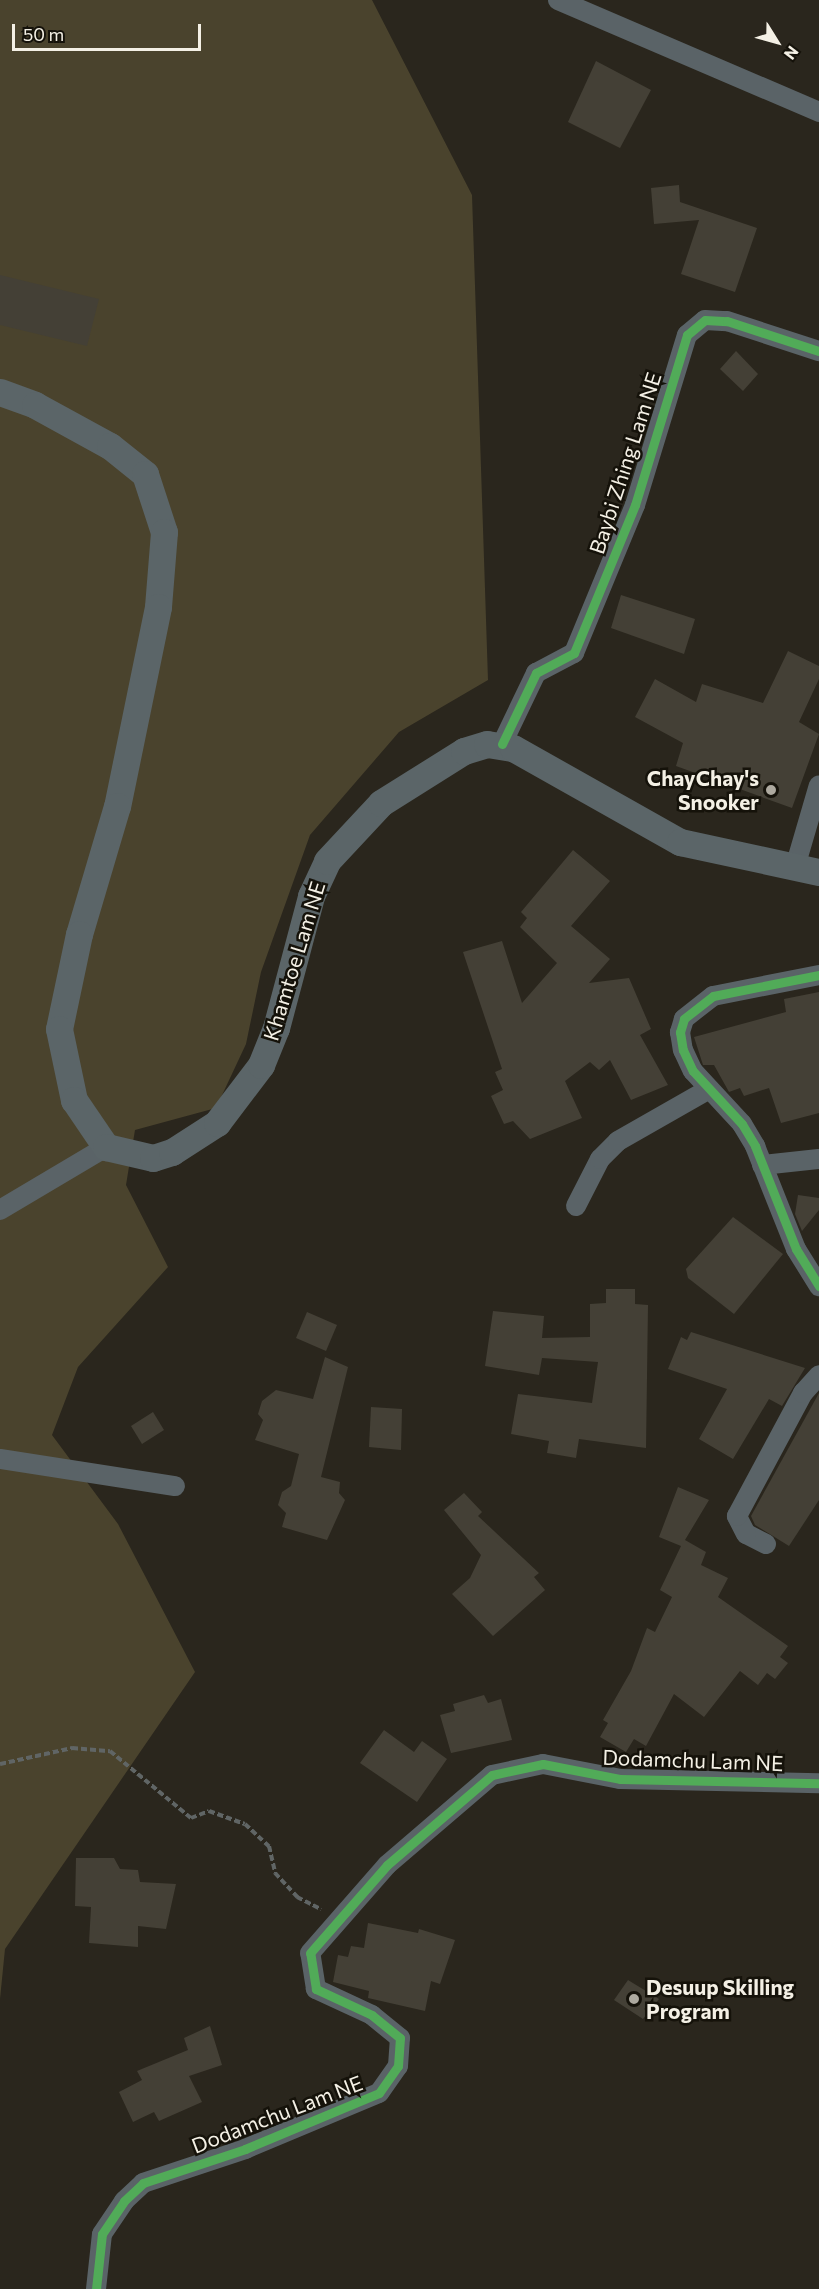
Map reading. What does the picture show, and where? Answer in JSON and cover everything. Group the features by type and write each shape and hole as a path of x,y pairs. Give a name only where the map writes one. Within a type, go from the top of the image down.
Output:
{"main road":[{"path":"0,392 35,405 110,446 145,474 164,532 158,607 117,806 79,934 59,1029 74,1100 106,1147"},
{"path":"502,744 680,842 807,870"},
{"name":"Khamtoe Lam NE","path":"106,1147 153,1158 172,1152 217,1123 239,1098 268,1046 311,896 335,850 381,803 411,780 464,751 502,744"}],"street":[{"path":"558,0 819,112"},
{"name":"Baybi Zhing Lam NE","path":"502,744 536,673 574,653 635,505 687,335 705,320 727,321 819,351"},
{"path":"807,870 819,785"},
{"path":"819,975 713,996 696,1006 680,1032 683,1050 709,1089 742,1124 762,1165 796,1249 819,1286"},
{"path":"576,1206 600,1159 618,1141 709,1089"},
{"path":"0,1210 106,1147"},
{"path":"762,1165 819,1159"},
{"path":"766,1545 746,1534 737,1516 802,1393 819,1375"},
{"path":"0,1459 175,1486"},
{"name":"Dodamchu Lam NE","path":"96,2289 102,2234 124,2200 143,2183 245,2149 379,2093 398,2066 400,2038 372,2015 316,1989 310,1953 387,1865 492,1775 543,1764 620,1779 819,1782"}],"path":[{"path":"0,1764 72,1748 110,1751 191,1818 209,1811 245,1824 269,1846 275,1873 297,1897 341,1918"}],"shaded area":[{"path":"0,0 372,0 472,195 488,680 399,732 310,835 261,972 246,1044 216,1108 135,1130 126,1185 168,1267 78,1367 52,1435 118,1524 195,1672 5,1949 0,1999"}],"building":[{"path":"596,61 651,90 620,148 568,122"},
{"path":"679,185 680,202 757,228 735,292 681,274 699,220 654,224 651,188"},
{"path":"0,275 99,299 87,346 0,325"},
{"path":"736,351 758,374 743,391 720,369"},
{"path":"621,595 695,619 684,654 611,628"},
{"path":"788,651 819,666 819,679 799,722 819,734 792,808 676,766 683,743 635,717 655,679 696,702 702,684 763,703"},
{"path":"573,850 610,881 571,926 610,959 589,983 629,978 651,1029 640,1035 668,1085 631,1100 610,1060 599,1070 590,1062 565,1081 582,1118 530,1139 513,1121 504,1124 491,1096 503,1090 495,1072 502,1069 463,952 502,941 522,1003 557,963 520,927 527,918 521,912"},
{"path":"819,992 819,1113 781,1123 769,1088 744,1096 740,1088 729,1092 714,1065 703,1065 694,1037 786,1012 784,999"},
{"path":"798,1195 819,1198 819,1210 802,1231 795,1214"},
{"path":"733,1217 783,1254 734,1314 688,1278 686,1269"},
{"path":"606,1289 635,1289 635,1304 648,1305 646,1448 579,1439 576,1458 547,1453 549,1441 511,1434 518,1394 592,1403 598,1362 542,1358 539,1375 485,1366 493,1311 544,1316 542,1338 590,1337 590,1304 606,1303"},
{"path":"307,1312 337,1325 326,1351 296,1338"},
{"path":"691,1332 805,1368 782,1406 769,1399 733,1459 699,1439 727,1389 668,1369 681,1337 687,1340"},
{"path":"325,1357 348,1367 321,1477 340,1482 339,1493 345,1500 327,1540 282,1527 286,1513 278,1505 282,1492 291,1486 299,1454 255,1440 263,1420 258,1414 262,1401 276,1390 313,1399"},
{"path":"819,1393 819,1500 789,1546 755,1525 751,1516"},
{"path":"371,1407 402,1409 401,1450 369,1447"},
{"path":"153,1412 164,1430 142,1444 131,1426"},
{"path":"678,1487 709,1500 685,1540 706,1552 701,1565 728,1578 718,1597 788,1646 780,1657 788,1663 775,1679 767,1673 758,1685 740,1671 704,1717 674,1694 646,1746 634,1739 626,1752 600,1737 608,1723 603,1720 631,1671 647,1628 655,1632 672,1597 660,1590 681,1546 659,1537"},
{"path":"464,1493 482,1512 478,1516 539,1573 534,1577 545,1590 493,1636 452,1594 470,1578 481,1555 444,1510"},
{"path":"484,1695 488,1703 501,1699 512,1740 451,1753 440,1715 455,1711 453,1704"},
{"path":"384,1730 414,1752 422,1741 447,1759 417,1802 360,1763"},
{"path":"76,1858 114,1858 120,1869 138,1870 140,1882 176,1884 166,1929 138,1926 138,1947 89,1943 91,1907 75,1906"},
{"path":"368,1923 418,1933 419,1929 455,1940 440,1984 431,1981 425,2011 368,1998 369,1991 333,1982 338,1955 348,1957 351,1946 364,1948"},
{"path":"628,1980 659,1999 643,2019 614,2000"},
{"path":"210,2026 222,2065 189,2076 202,2102 159,2121 154,2112 133,2122 119,2092 142,2080 137,2071 188,2050 184,2038"}],"cycle path":[{"path":"502,744 536,673 574,653 635,505 687,335 705,320 727,321 819,351"},
{"path":"819,975 713,996 684,1019 680,1032 683,1050 693,1071 742,1124 755,1146 796,1249 819,1286"},
{"path":"96,2289 102,2234 124,2201 143,2183 245,2149 379,2093 398,2066 400,2038 372,2015 316,1989 310,1953 387,1865 492,1775 543,1764 620,1779 819,1783"}],"place":[{"name":"ChayChay's Snooker","path":"771,790"},
{"name":"Desuup Skilling Program","path":"634,1999"}]}
